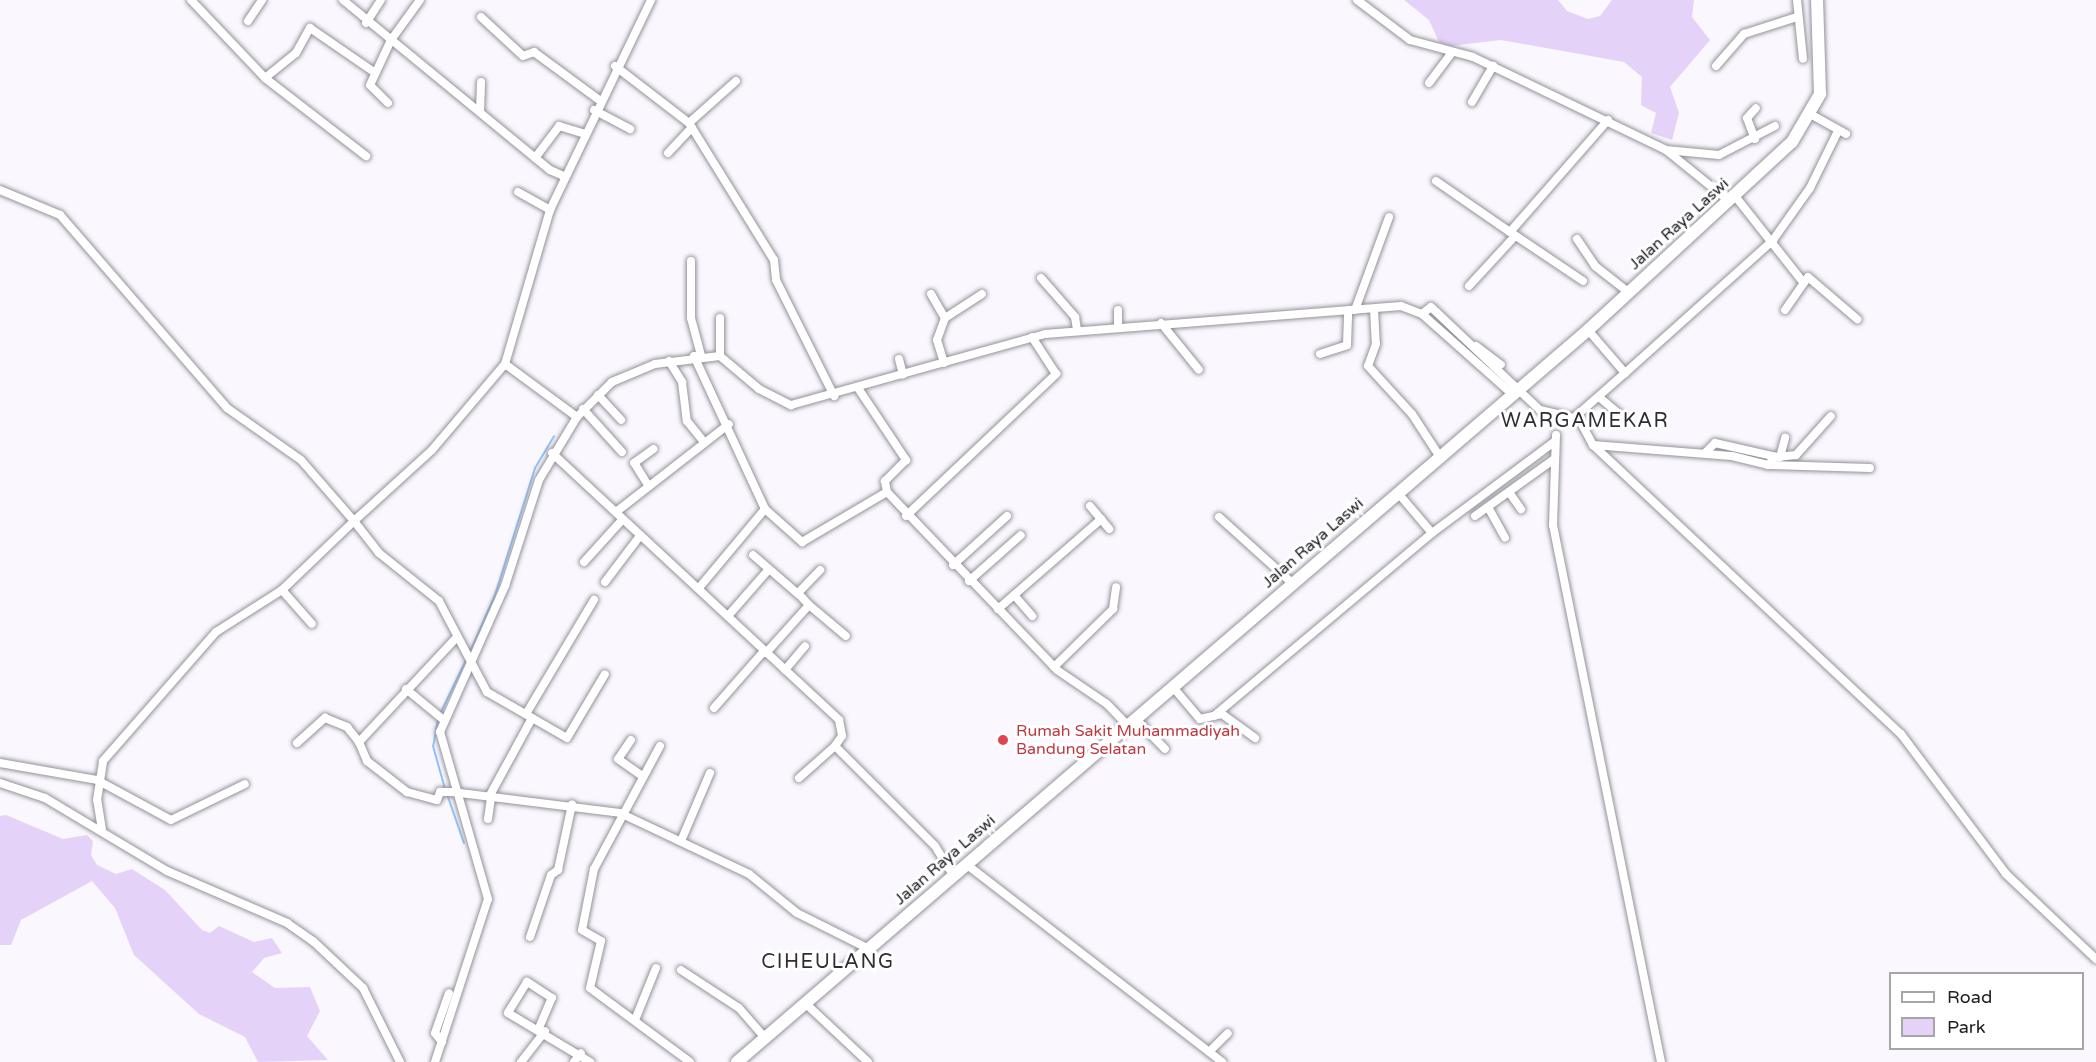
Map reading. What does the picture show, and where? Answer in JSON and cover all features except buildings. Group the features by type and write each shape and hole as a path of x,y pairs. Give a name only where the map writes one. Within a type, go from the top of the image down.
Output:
{"main road":[{"name":"Jalan Raya Laswi","path":"737,1062 1588,330 1792,142 1812,114 1821,87 1817,0"}],"street":[{"path":"191,0 266,78 366,156"},
{"path":"248,21 262,0"},
{"path":"343,0 366,23 391,40 535,158 566,177"},
{"path":"366,23 381,0"},
{"path":"388,103 372,92 374,72 391,40 420,0"},
{"path":"102,830 97,780 103,761 200,647 282,590 432,450 505,364 550,210 615,66 651,0"},
{"path":"1357,0 1395,32 1450,54 1493,66 1666,150 1732,199 1773,240 1803,282"},
{"path":"1797,0 1803,59"},
{"path":"482,17 523,56 534,52 599,100"},
{"path":"1716,66 1744,34 1797,17"},
{"path":"266,78 296,53 310,28 374,72"},
{"path":"1429,83 1450,54"},
{"path":"615,66 691,125 715,172 774,260 776,280 832,391"},
{"path":"1472,102 1493,66"},
{"path":"668,153 691,125 736,81"},
{"path":"480,112 481,82"},
{"path":"1755,139 1747,118 1756,108"},
{"path":"594,110 630,129"},
{"path":"435,1062 488,899 452,792 439,739 443,721 472,669 552,453 573,414 584,409 598,395 634,371 699,353 720,356 784,404 832,391 858,388 902,369 944,363 1076,326 1161,323 1401,306 1424,311 1515,392 1549,415 1576,418 1773,240 1810,188 1842,132 1812,114"},
{"path":"1469,286 1608,120"},
{"path":"535,158 560,126 585,134"},
{"path":"1666,150 1719,155 1755,139 1775,126"},
{"path":"1436,181 1583,281"},
{"path":"0,190 60,215 228,408 301,460 379,553 430,590 484,690 569,737 605,674"},
{"path":"518,192 550,210"},
{"path":"1320,354 1347,345 1351,310 1389,217"},
{"path":"1577,239 1595,266 1628,292"},
{"path":"691,261 691,318 699,353 765,509 802,542 887,492"},
{"path":"1785,310 1808,277 1857,319"},
{"path":"1041,278 1076,326"},
{"path":"931,294 945,318"},
{"path":"944,363 937,340 945,318 982,294"},
{"path":"1374,309 1376,344 1368,366 1412,414 1440,457"},
{"path":"1118,310 1118,325"},
{"path":"720,318 720,356"},
{"path":"1161,323 1199,370"},
{"path":"1588,330 1625,373"},
{"path":"906,516 1056,374 1032,337"},
{"path":"1468,350 1500,365"},
{"path":"669,361 682,382 687,421 704,442"},
{"path":"505,364 573,414"},
{"path":"858,388 906,460 885,481 887,492 906,516 1054,667 1131,721 1165,749"},
{"path":"598,395 621,420"},
{"path":"1599,397 1626,419"},
{"path":"584,409 622,452"},
{"path":"1774,460 1799,454 1832,416"},
{"path":"1576,418 1593,445 1901,734 2006,874 2096,959"},
{"path":"678,425 687,421"},
{"path":"616,512 648,484 729,424"},
{"path":"1774,460 1785,438"},
{"path":"1214,716 1432,533 1555,439 1553,525 1661,1062"},
{"path":"1593,445 1705,453 1729,451 1774,460 1870,468"},
{"path":"648,484 634,463 653,449"},
{"path":"552,453 616,512 639,537 699,588 839,720 842,736 835,746 799,778"},
{"path":"1475,516 1553,460"},
{"path":"1398,492 1432,533"},
{"path":"1509,492 1521,508"},
{"path":"1090,506 1109,529"},
{"path":"1488,507 1505,538"},
{"path":"699,588 765,509"},
{"path":"953,565 1008,516"},
{"path":"1220,517 1292,584"},
{"path":"998,609 1101,519"},
{"path":"584,562 622,520"},
{"path":"969,581 1021,535"},
{"path":"605,582 639,537"},
{"path":"753,555 846,636"},
{"path":"728,615 769,569"},
{"path":"798,594 820,570"},
{"path":"1054,667 1113,609 1116,586"},
{"path":"282,590 312,624"},
{"path":"1014,595 1032,616"},
{"path":"488,819 490,798 529,716 594,600"},
{"path":"714,708 809,605"},
{"path":"358,742 457,637"},
{"path":"785,670 805,646"},
{"path":"1172,686 1200,719 1226,715 1255,738"},
{"path":"406,689 443,721"},
{"path":"297,743 325,718 347,727 367,760 407,792 437,800 440,792 452,792 490,798 572,804 620,813 749,874 796,913 867,948"},
{"path":"630,740 618,759 642,776"},
{"path":"660,746 620,813 594,869 582,930 601,940 590,988 690,1062"},
{"path":"835,746 960,869 1222,1062"},
{"path":"0,762 97,780 171,820 245,783"},
{"path":"681,841 710,773"},
{"path":"0,783 35,794 102,830 167,871 286,922 313,941 363,988 400,1062"},
{"path":"530,937 551,874 558,870 572,804"},
{"path":"635,1020 657,968"},
{"path":"681,970 739,1008 765,1038"},
{"path":"522,1062 542,1029 552,998 527,982 508,1013 542,1029 581,1053 590,1062"},
{"path":"442,1042 435,1033 449,993"},
{"path":"805,1003 868,1062"},
{"path":"440,1019 446,1029"},
{"path":"1210,1051 1228,1033"},
{"path":"574,1062 581,1053"}],"green space":[{"path":"1404,0 1558,0 1567,11 1588,19 1600,16 1612,0 1694,0 1692,17 1710,40 1670,87 1679,113 1672,140 1651,133 1656,113 1641,105 1642,77 1624,62 1501,40 1450,46 1439,42 1429,20"},
{"path":"6,815 63,839 87,835 93,841 91,855 97,865 116,874 132,869 165,890 202,930 210,933 219,926 254,942 272,938 282,953 264,958 252,972 275,988 310,987 320,1011 307,1036 328,1060 258,1062 245,1037 199,1014 134,955 115,908 92,881 21,920 11,945 0,945 0,816"}],"waterway":[{"path":"470,652 495,595 535,468 554,436"},
{"path":"440,714 466,660"},
{"path":"438,719 433,746 445,789"},
{"path":"447,794 464,843"}],"place":[{"name":"Rumah Sakit Muhammadiyah Bandung Selatan","path":"1003,740"}],"district":[{"name":"WARGAMEKAR","path":"1585,421"},
{"name":"CIHEULANG","path":"828,962"}]}
